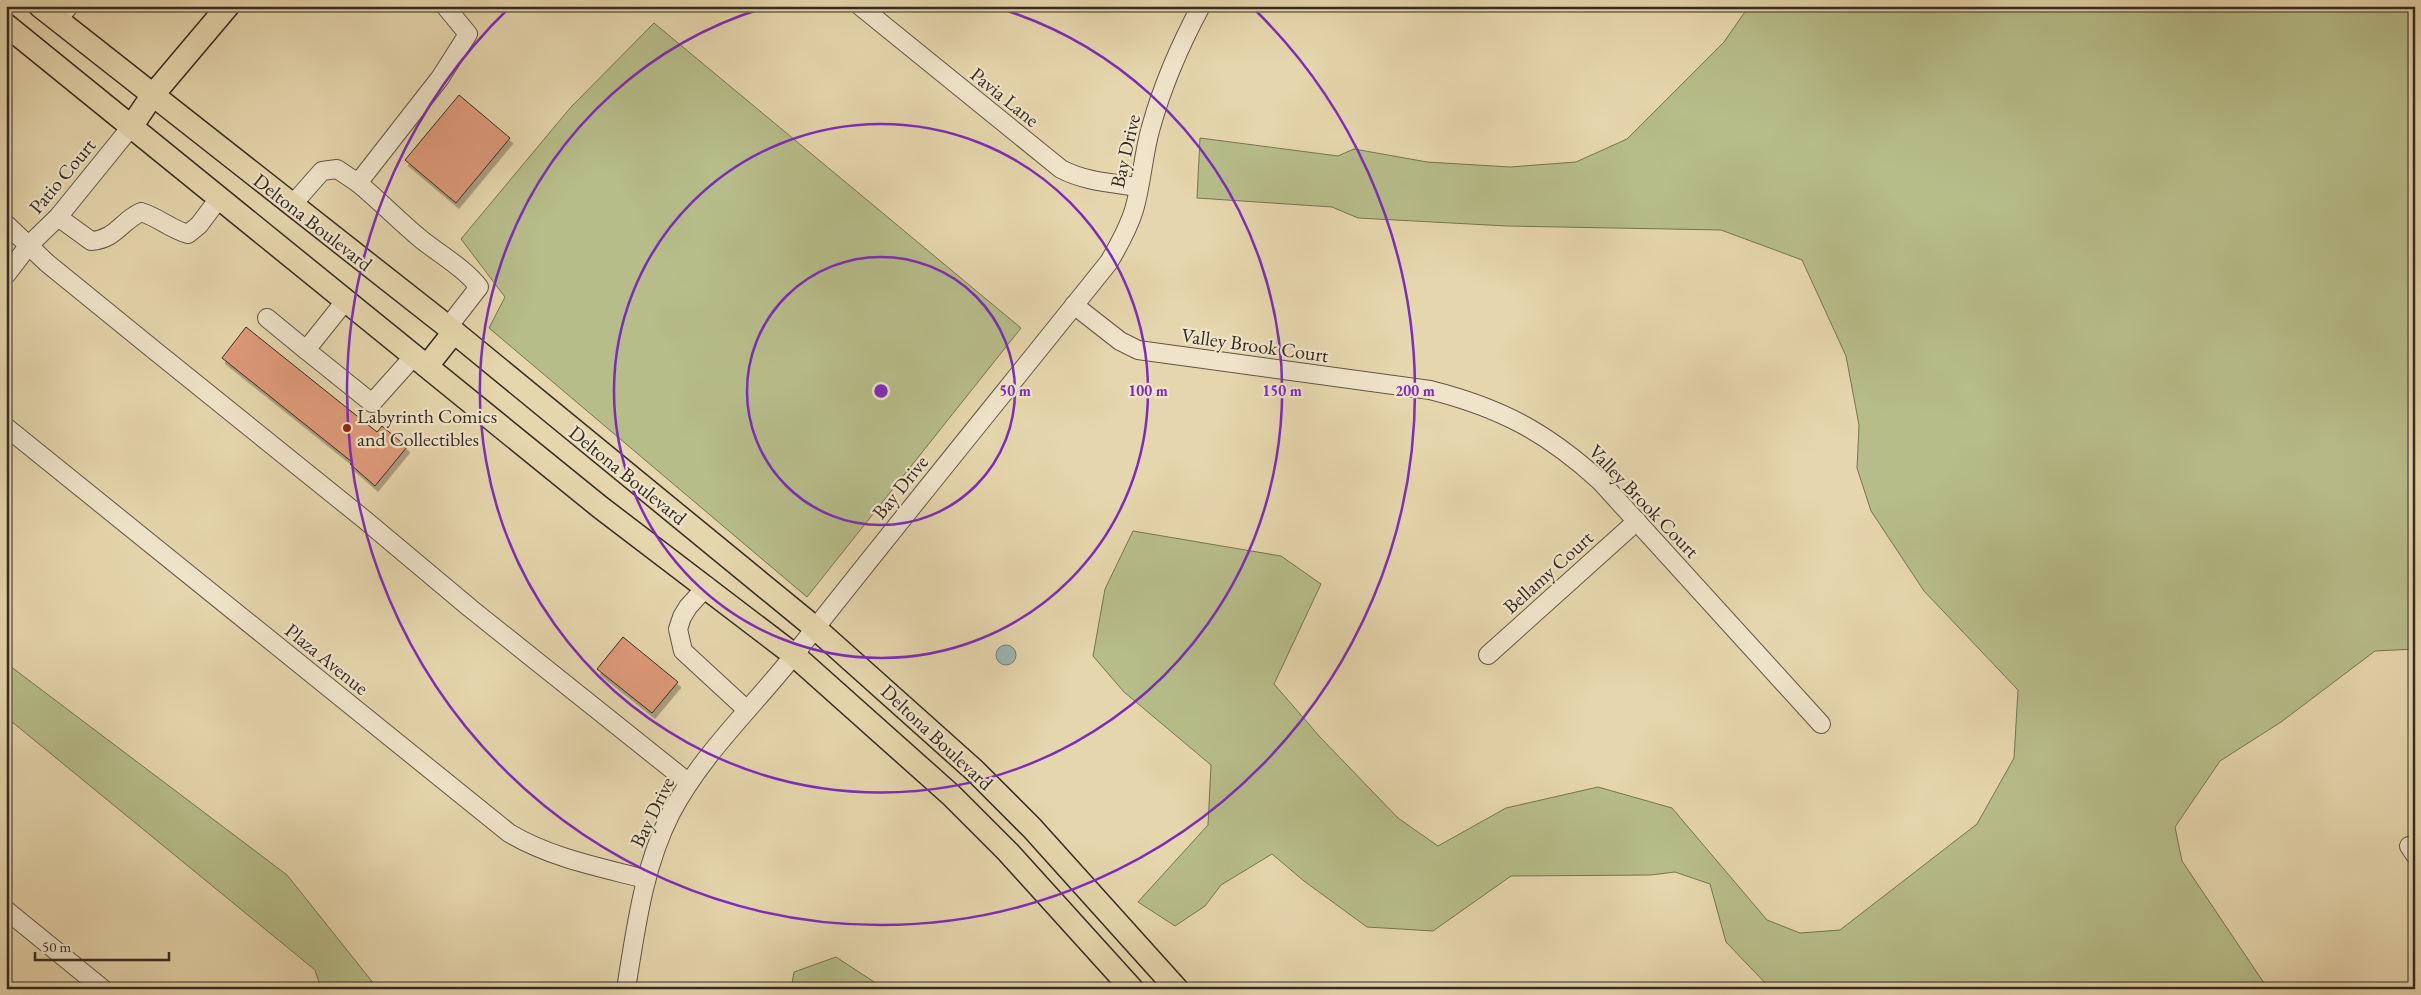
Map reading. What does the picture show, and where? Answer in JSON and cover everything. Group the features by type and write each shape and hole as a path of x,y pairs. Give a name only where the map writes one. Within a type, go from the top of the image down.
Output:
{"main road":[{"name":"Deltona Boulevard","path":"40,6 63,14 152,96 451,330 814,627 974,770 1032,828 1176,989"},
{"path":"131,127 152,96 223,8"},
{"name":"Deltona Boulevard","path":"6,26 220,196 600,506 794,654 952,794 1008,852 1132,989"},
{"path":"420,361 451,330"}],"street":[{"path":"358,183 440,78 468,34 445,6"},
{"name":"Pavia Lane","path":"860,6 1061,169 1076,177 1138,187"},
{"name":"Bay Drive","path":"626,989 645,879 657,845 672,812 689,783 1109,262 1124,237 1134,209 1150,129 1163,85 1181,43 1201,6"},
{"name":"Patio Court","path":"6,275 29,244 58,217 131,127"},
{"path":"292,205 322,171 337,169 358,183 389,208 420,238 471,277 479,287 451,330"},
{"path":"58,217 91,241 105,240 128,218 141,212 151,215 176,231 188,234 199,226 220,196"},
{"path":"6,224 47,263 365,520 477,614 689,783"},
{"path":"306,350 346,300"},
{"name":"Valley Brook Court","path":"1074,305 1120,341 1138,350 1430,390 1468,400 1504,414 1542,434 1573,457 1600,481 1821,724"},
{"path":"267,318 372,403 420,361"},
{"name":"Plaza Avenue","path":"6,427 509,833 529,845 553,854 645,879"},
{"name":"Bellamy Court","path":"1488,655 1636,520"},
{"path":"707,586 688,607 682,617 678,629 683,651 747,710"},
{"path":"6,910 103,989"}],"green space":[{"path":"1749,6 2415,6 2415,649 2375,651 2281,722 2220,761 2175,827 2182,861 2268,989 1771,989 1726,942 1710,884 1675,872 1651,875 1511,876 1433,931 1367,927 1304,881 1272,854 1221,885 1205,906 1175,926 1138,902 1208,825 1211,765 1124,692 1093,656 1105,589 1133,531 1281,556 1321,584 1274,684 1320,737 1398,818 1438,846 1506,808 1598,787 1672,808 1767,920 1800,933 1840,930 1977,824 2014,758 2018,690 1924,591 1871,511 1857,468 1859,425 1846,356 1802,260 1721,230 1507,226 1358,218 1332,207 1197,198 1200,138 1338,156 1354,149 1427,162 1510,167 1576,162 1627,139 1724,42"},
{"path":"654,23 1021,328 807,597 489,328 505,297 461,239 571,107"},
{"path":"6,663 287,875 378,989 321,989 315,970 6,717"},
{"path":"836,957 885,989 791,989 794,972"}],"water":[{"path":"1006,645 1013,648 1016,655 1013,662 1006,665 999,662 996,655 999,648"}],"building":[{"path":"459,95 510,138 456,203 405,160"},
{"path":"246,327 377,432 382,426 407,447 375,486 350,464 352,462 222,358"},
{"path":"623,637 678,682 652,713 597,669"}],"place":[{"name":"Labyrinth Comics and Collectibles","path":"347,428"}]}
